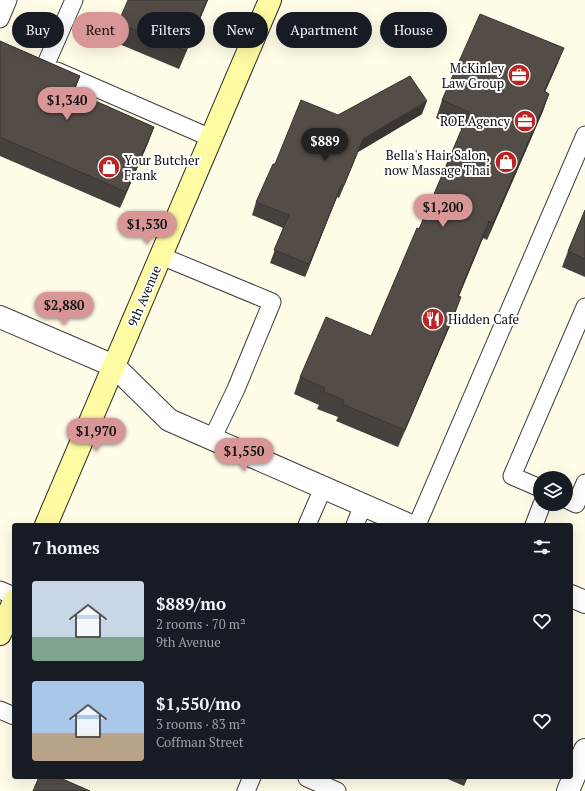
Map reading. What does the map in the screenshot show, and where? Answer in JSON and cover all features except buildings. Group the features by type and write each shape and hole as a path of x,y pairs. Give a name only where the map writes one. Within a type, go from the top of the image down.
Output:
{"main road":[{"name":"9th Avenue","path":"47,523 270,0"},
{"path":"0,634 12,606"}],"street":[{"path":"0,317 114,366 168,420 323,488 359,515 399,523"},
{"path":"573,597 585,602"},
{"path":"573,779 585,750"},
{"path":"568,791 573,779"}],"lane":[{"path":"0,19 8,0"},
{"path":"74,0 39,63 211,138"},
{"path":"418,523 585,135"},
{"path":"161,256 272,302 236,389 212,439"},
{"path":"533,485 512,476 585,307"},
{"path":"573,502 576,504 585,483"},
{"path":"308,523 323,488"},
{"path":"535,523 539,511"},
{"path":"0,590 12,595"},
{"path":"0,710 12,715"},
{"path":"246,791 251,779"},
{"path":"309,779 337,791"}],"place":[{"name":"McKinley Law Group","path":"519,75"},
{"name":"ROE Agency","path":"525,121"},
{"name":"Bella's Hair Salon, now Massage Thai","path":"506,162"},
{"name":"Your Butcher Frank","path":"109,167"},
{"name":"Hidden Cafe","path":"433,319"}]}
